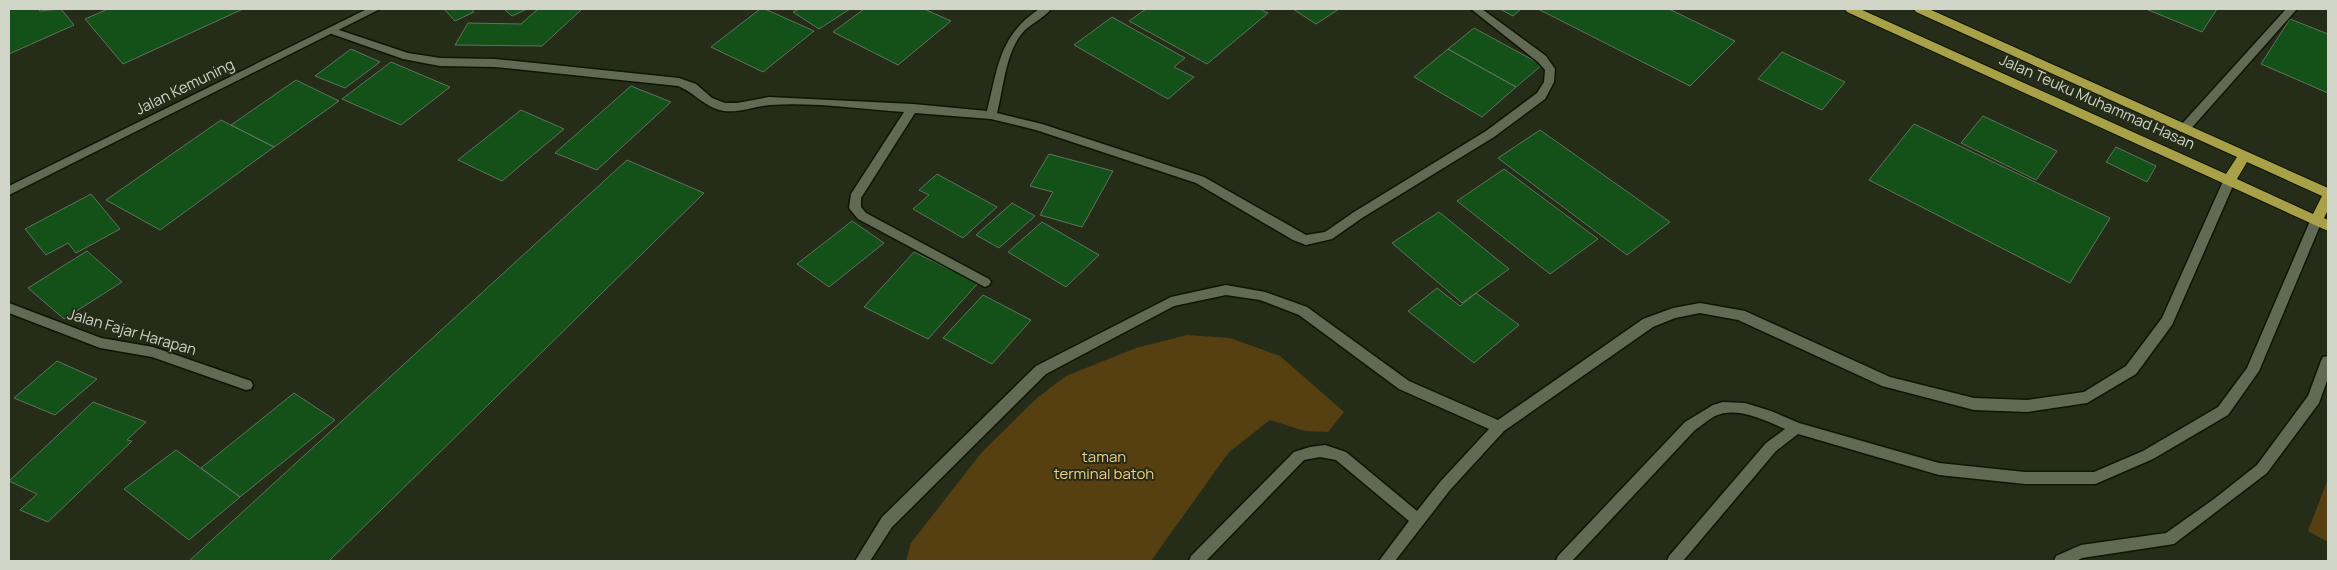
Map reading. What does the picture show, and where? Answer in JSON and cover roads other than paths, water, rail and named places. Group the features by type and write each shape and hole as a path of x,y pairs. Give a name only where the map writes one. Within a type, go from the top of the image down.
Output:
{"highway":[{"name":"Jalan Teuku Muhammad Hasan","path":"1851,9 2230,179 2322,223"},
{"name":"Jalan Teuku Muhammad Hasan","path":"1920,9 2328,193"},
{"path":"2230,179 2244,156"},
{"path":"2322,223 2328,197"}],"street":[{"name":"Jalan Kemuning","path":"9,191 375,9"},
{"path":"991,115 1007,48 1015,33 1029,18 1046,9"},
{"path":"333,31 408,56 440,62 495,63 679,82 692,87 708,101 724,108 737,108 769,101 913,108 991,115 1038,127 1200,180 1297,237 1306,240 1328,236 1358,214 1490,134 1541,96 1549,82 1550,69 1542,59 1476,9"},
{"path":"2184,129 2292,9"},
{"path":"913,108 855,196 853,204 862,216 985,282"},
{"path":"1386,561 1445,486 1499,427 1648,323 1673,313 1700,308 1740,315 1887,382 1974,404 2027,406 2087,397 2131,370 2167,322 2230,179"},
{"path":"1563,561 1690,426 1713,411 1734,407 1768,415 1796,428 1939,469 2025,478 2096,478 2148,455 2223,411 2252,371 2322,223"},
{"path":"862,561 887,522 1041,370 1171,302 1226,290 1262,295 1303,311 1404,385 1434,400 1499,427"},
{"name":"Jalan Fajar Harapan","path":"9,308 100,343 153,352 246,385"},
{"path":"2061,561 2080,552 2169,540 2219,503 2262,469 2314,400 2328,361"},
{"path":"1674,561 1771,447 1796,428"},
{"path":"1196,561 1299,456 1310,452 1331,451 1341,456 1418,520"}],"park label":[{"name":"taman terminal batoh","path":"1104,466"}]}
